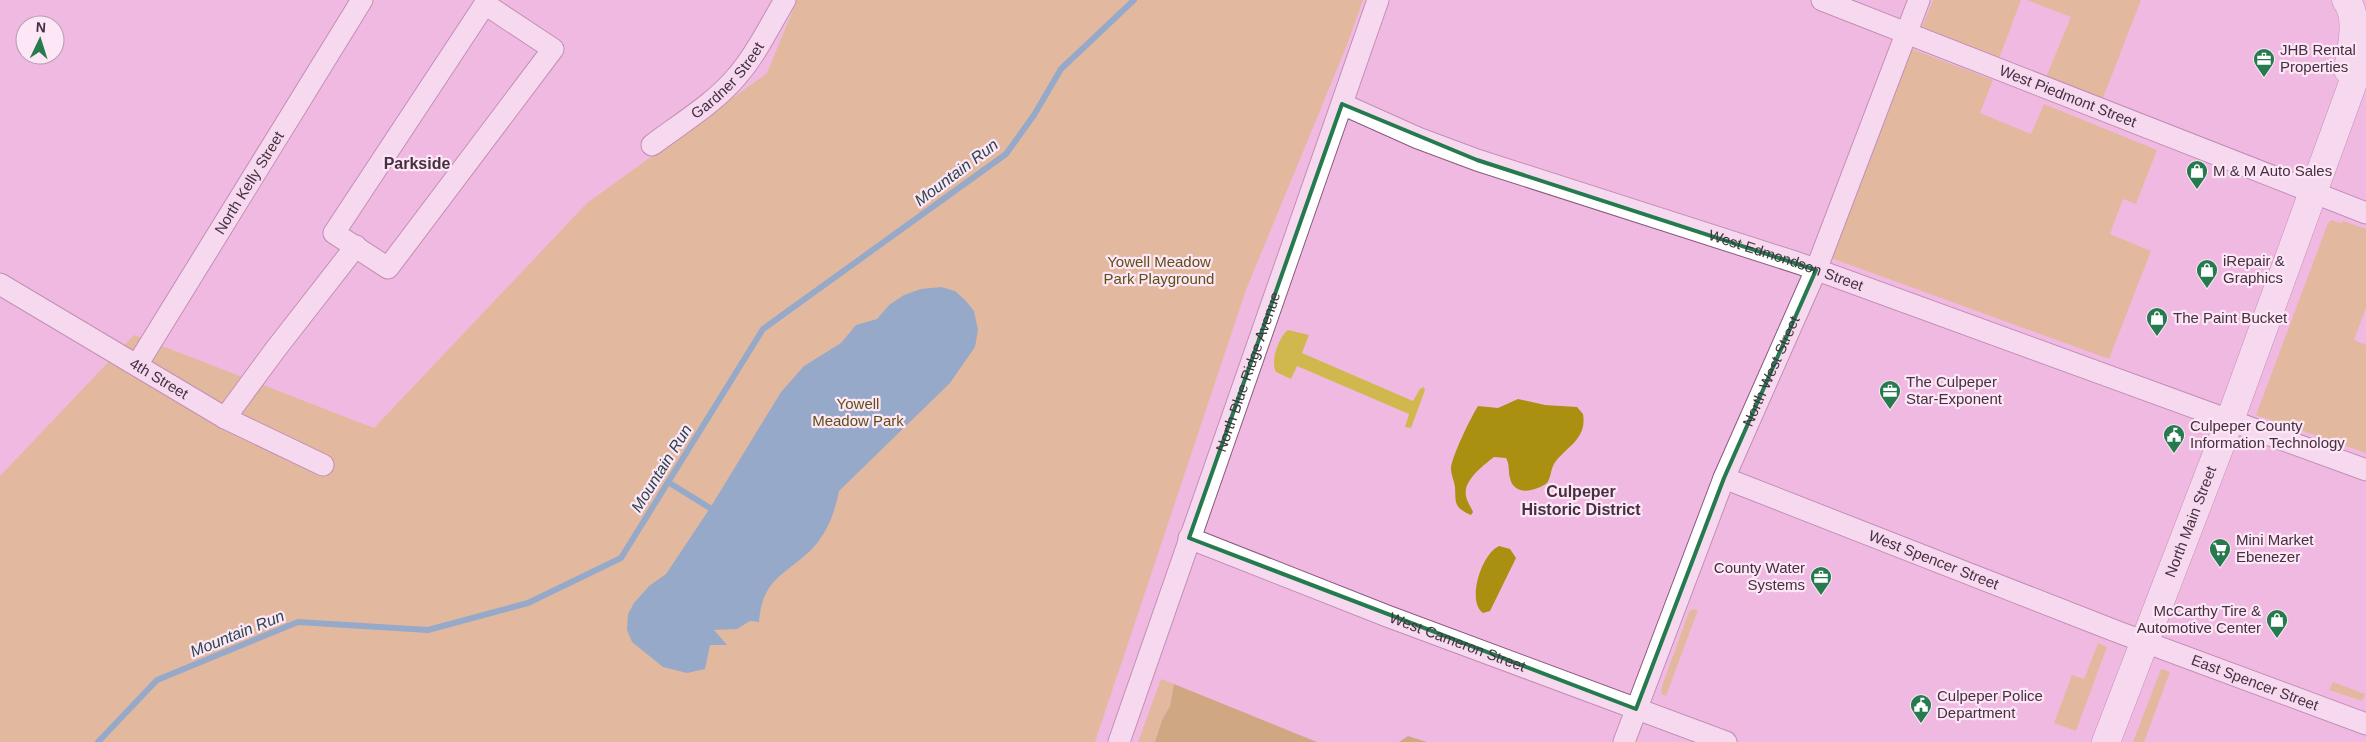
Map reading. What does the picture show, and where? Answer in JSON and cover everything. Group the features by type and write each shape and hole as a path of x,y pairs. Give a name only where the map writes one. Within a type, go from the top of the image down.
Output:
{"main road":[{"path":"2343,108 2354,22 2350,5 2346,0"},
{"name":"North Main Street","path":"2106,742 2143,641 2230,420 2366,47"}],"street":[{"name":"North Kelly Street","path":"137,365 362,0"},
{"name":"Gardner Street","path":"652,145 705,105 738,75 751,58 785,0"},
{"name":"North Blue Ridge Avenue","path":"1119,742 1378,0"},
{"name":"West Piedmont Street","path":"1822,0 2366,213"},
{"name":"North West Street","path":"1624,742 1724,478 1816,270 1919,0"},
{"path":"485,4 553,49 388,268 356,246 334,234 485,4"},
{"name":"West Edmondson Street","path":"1342,104 1418,138 1477,160 1816,270 2366,470"},
{"path":"225,418 356,246"},
{"name":"4th Street","path":"0,284 225,418 323,465"},
{"name":"West Spencer Street","path":"1724,478 2143,641"},
{"name":"West Cameron Street","path":"1189,538 1386,616 1726,742"},
{"name":"East Spencer Street","path":"2143,641 2366,724"}],"highlighted area":[{"path":"1342,104 1477,160 1816,270 1724,478 1636,709 1189,538"}],"green space":[{"name":"Yowell Meadow Park","path":"797,0 1363,0 1347,45 1246,290 1095,742 0,742 0,476 134,335 374,428 587,203 767,73"},
{"path":"1933,0 2021,0 1999,59 1921,29"},
{"path":"2027,0 2141,0 2103,98 2046,77 2071,17"},
{"path":"1912,49 1993,80 1980,113 2031,134 2044,104 2157,150 2136,204 2123,199 2110,234 2151,251 2109,359 1831,258"},
{"path":"2331,220 2341,223 2343,221 2366,229 2366,308 2354,340 2366,345 2366,453 2256,415 2328,223"},
{"path":"1288,330 1309,335 1302,353 1413,401 1420,389 1424,387 1425,390 1411,428 1405,427 1409,414 1297,366 1291,379 1276,372 1274,362 1276,350 1281,338"},
{"path":"1692,609 1698,610 1666,696 1661,694 1662,686 1689,612"},
{"path":"2098,643 2107,647 2076,731 2054,723 2072,675 2084,679"},
{"path":"2161,669 2170,672 2144,742 2133,742"},
{"path":"1161,679 1174,684 1170,706 1162,720 1155,742 1138,742"},
{"path":"2333,682 2365,694 2362,701 2329,690"}],"shaded area":[{"path":"1518,399 1545,405 1577,407 1583,414 1584,422 1580,435 1554,464 1547,483 1532,490 1526,491 1516,488 1510,478 1506,458 1494,457 1475,474 1468,484 1466,496 1473,512 1471,515 1458,507 1456,501 1451,468 1458,446 1478,406 1498,408"},
{"path":"1499,546 1510,549 1516,558 1490,611 1483,613 1478,607 1476,598 1478,578 1487,558"},
{"path":"1174,684 1317,742 1155,742 1162,720 1170,706"},
{"path":"1408,736 1427,742 1399,742"}],"water":[{"path":"941,287 955,291 966,301 974,311 978,330 975,347 950,383 839,491 833,515 822,537 811,550 776,579 770,587 761,608 759,622 750,621 737,629 714,630 727,645 710,645 705,669 687,673 663,667 632,642 627,630 628,614 634,603 649,586 666,574 710,508 781,392 804,366 841,343 856,325 877,319 889,305 904,295 921,289"}],"waterway":[{"name":"Mountain Run","path":"98,742 157,680 298,622 428,630 528,603 621,558 763,329 1006,154 1034,115 1061,69 1134,0"},
{"path":"668,482 710,508"}],"place":[{"name":"JHB Rental Properties","path":"2264,78"},
{"name":"M & M Auto Sales","path":"2197,190"},
{"name":"iRepair & Graphics","path":"2207,289"},
{"name":"The Paint Bucket","path":"2157,337"},
{"name":"The Culpeper Star-Exponent","path":"1890,410"},
{"name":"Culpeper County Information Technology","path":"2174,454"},
{"name":"Mini Market Ebenezer","path":"2220,568"},
{"name":"County Water Systems","path":"1821,596"},
{"name":"McCarthy Tire & Automotive Center","path":"2277,639"},
{"name":"Culpeper Police Department","path":"1921,724"}],"district":[{"name":"Parkside","path":"417,163"},
{"name":"Culpeper Historic District","path":"1581,500"}],"park label":[{"name":"Yowell Meadow Park Playground","path":"1159,270"}]}
